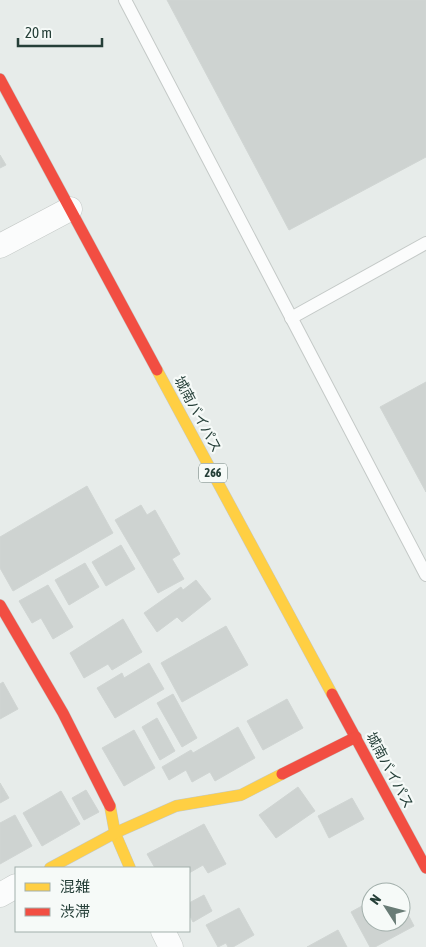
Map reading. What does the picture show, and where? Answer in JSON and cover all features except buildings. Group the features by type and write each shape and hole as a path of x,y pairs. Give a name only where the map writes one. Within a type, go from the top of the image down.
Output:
{"main road":[{"name":"城南バイパス","path":"0,79 426,868"},
{"path":"0,605 63,713 109,803 115,833 130,867"},
{"path":"52,867 115,833 176,806 241,795 356,737"}],"street":[{"path":"0,246 70,209"},
{"path":"0,895 15,887"},
{"path":"164,932 171,947"}],"lane":[{"path":"125,0 426,575"},
{"path":"291,318 426,243"}],"traffic: slow":[{"path":"157,370 332,694"},
{"path":"52,867 115,833 176,806 241,795 282,774"},
{"path":"110,806 115,833 130,867"}],"traffic: jam":[{"path":"0,79 157,370"},
{"path":"0,605 63,713 110,806"},
{"path":"332,694 426,868"},
{"path":"282,774 356,737"}]}
